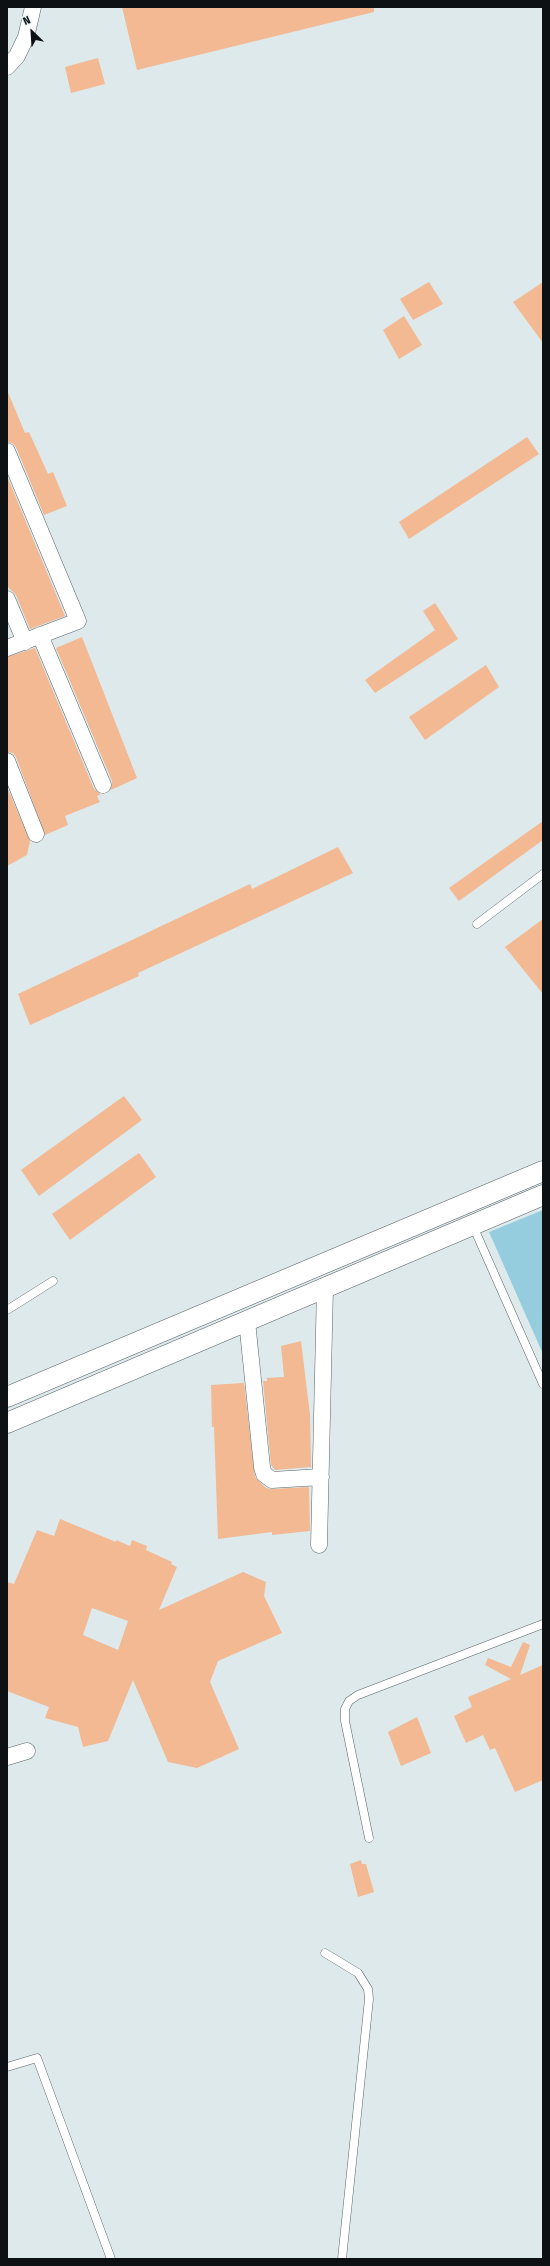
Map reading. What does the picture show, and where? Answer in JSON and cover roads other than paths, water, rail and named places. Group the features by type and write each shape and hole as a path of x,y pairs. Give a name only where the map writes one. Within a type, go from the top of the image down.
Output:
{"street":[{"path":"9,60 26,37 33,7"},
{"path":"7,451 78,621 7,648"},
{"path":"7,599 25,642"},
{"path":"40,635 103,785"},
{"path":"7,761 36,834"},
{"path":"7,1397 543,1171"},
{"path":"7,1423 543,1195"},
{"path":"319,1545 325,1288"},
{"path":"247,1321 262,1467 264,1474 272,1480 321,1477"},
{"path":"7,1757 27,1750"}],"lane":[{"path":"477,924 543,874"},
{"path":"473,1225 543,1384"},
{"path":"7,1310 53,1281"},
{"path":"369,1838 345,1721 345,1709 350,1701 358,1695 543,1624"},
{"path":"325,1953 358,1973 368,1989 369,1999 342,2259"},
{"path":"7,2067 37,2058 111,2259"}]}
